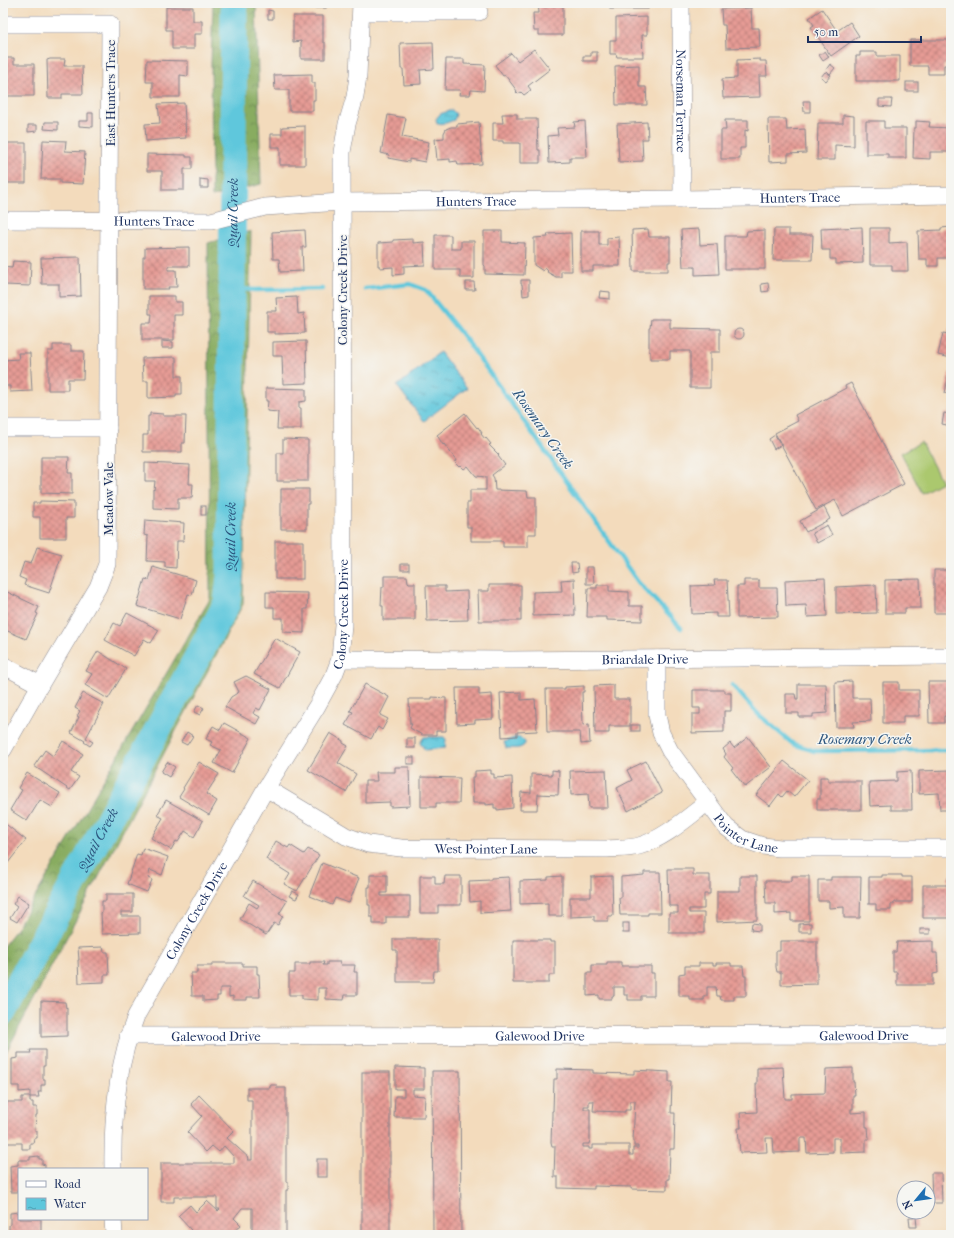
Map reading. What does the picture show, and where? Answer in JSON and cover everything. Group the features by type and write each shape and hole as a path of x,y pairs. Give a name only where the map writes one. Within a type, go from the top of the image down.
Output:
{"street":[{"name":"Norseman Terrace","path":"681,3 682,200"},
{"path":"361,7 479,12"},
{"name":"Colony Creek Drive","path":"113,1168 113,1142 120,1070 128,1036 136,1016 266,788 320,700 334,675 340,659 343,625 342,152 347,124 355,97 358,76 361,7"},
{"name":"East Hunters Trace","path":"3,24 110,24 109,221"},
{"name":"Hunters Trace","path":"3,220 211,221 265,207 341,202 682,200 951,195"},
{"name":"Meadow Vale","path":"3,750 98,587 107,564 109,221"},
{"path":"3,428 108,428"},
{"name":"Briardale Drive","path":"340,659 510,660 951,656"},
{"name":"Pointer Lane","path":"657,659 657,715 661,733 670,751 726,827 742,839 763,846 780,848 951,848"},
{"path":"3,665 40,685"},
{"name":"West Pointer Lane","path":"266,788 346,836 368,844 401,848 630,848 640,846 662,835 708,802"},
{"name":"Galewood Drive","path":"128,1036 951,1035"},
{"path":"113,1220 114,1235"}],"green space":[{"path":"213,3 256,3 261,184 212,197 211,63"},
{"path":"251,231 243,604 3,1058 3,946 15,931 210,599 208,243"},
{"path":"921,442 942,482 922,493 901,453"}],"water":[{"path":"452,110 456,114 454,120 437,124 436,119 440,114"},
{"path":"440,352 467,388 424,421 397,386"},
{"path":"424,737 444,737 446,739 445,748 425,750 420,743"},
{"path":"520,737 525,744 517,748 506,748 504,742"}],"building":[{"path":"295,3 326,3 326,8 295,8"},
{"path":"538,3 563,3 563,35 539,35 539,31 534,31 533,13 539,13"},
{"path":"610,3 648,3 648,9 610,9"},
{"path":"166,7 193,7 193,21 202,21 202,34 194,34 194,49 172,49 172,30 166,30"},
{"path":"751,8 752,28 759,28 760,47 726,48 725,25 722,25 721,9"},
{"path":"822,9 837,31 850,22 859,36 831,56 811,27 814,25 809,18"},
{"path":"268,10 273,11 273,19 268,19"},
{"path":"293,16 323,16 323,42 325,42 325,59 301,59 301,41 293,42"},
{"path":"647,17 647,35 642,35 643,57 617,57 616,54 610,54 610,40 616,40 616,18"},
{"path":"910,40 951,40 951,65 944,65 944,74 928,74 928,66 910,66"},
{"path":"433,42 434,69 420,70 421,84 404,85 403,69 401,69 400,43"},
{"path":"534,49 550,69 528,86 531,90 524,95 521,92 518,94 505,75 503,76 495,65 511,53 518,61"},
{"path":"825,51 829,57 823,61 819,55"},
{"path":"591,52 597,52 597,61 583,61 583,56 591,56"},
{"path":"860,52 877,52 877,56 900,56 900,81 856,81 856,56 860,56"},
{"path":"3,58 14,58 14,64 34,64 34,96 3,96"},
{"path":"65,59 64,66 82,66 83,94 62,94 62,98 48,98 47,60"},
{"path":"446,59 464,59 464,64 485,65 484,91 471,90 470,95 459,95 460,90 445,90"},
{"path":"760,59 760,61 766,61 767,76 759,76 760,97 723,98 722,79 737,78 737,60"},
{"path":"147,60 188,61 188,76 180,75 180,97 153,97 153,82 146,82"},
{"path":"830,64 835,68 830,74 826,70"},
{"path":"639,65 639,87 646,87 647,105 616,105 615,66"},
{"path":"825,72 831,75 826,81 821,77"},
{"path":"312,74 312,83 315,83 315,100 313,100 313,111 289,111 289,90 275,90 274,75"},
{"path":"906,82 918,82 918,91 906,91"},
{"path":"879,99 892,99 891,107 879,106"},
{"path":"803,101 810,101 810,112 804,112"},
{"path":"184,103 186,138 146,141 145,124 160,123 158,104"},
{"path":"88,113 93,113 93,127 79,126 79,121 88,121"},
{"path":"502,114 517,114 517,119 537,119 540,163 520,163 520,143 503,143 503,141 493,141 493,123 503,123"},
{"path":"388,115 406,118 402,137 429,142 425,162 409,159 409,162 388,158 389,155 381,153"},
{"path":"843,115 854,116 854,146 835,145 835,160 817,160 818,123 843,123"},
{"path":"768,119 786,119 787,130 805,129 806,153 788,154 788,161 769,162"},
{"path":"725,120 748,120 748,131 745,130 745,148 740,148 740,159 721,159 721,130 726,130"},
{"path":"585,121 587,157 570,157 570,162 549,163 548,136 558,135 557,128 575,127 574,122"},
{"path":"866,121 884,121 884,128 906,128 906,158 888,158 888,154 866,154"},
{"path":"916,121 930,122 929,127 951,128 951,152 930,152 930,159 913,158 914,128 916,128"},
{"path":"45,122 58,122 58,130 44,129"},
{"path":"479,122 482,164 458,165 457,161 450,162 450,159 437,160 435,139 444,138 446,129 457,127 457,124"},
{"path":"647,122 648,139 642,139 643,161 619,162 617,124"},
{"path":"28,125 37,125 37,131 28,132"},
{"path":"305,126 305,165 280,165 280,147 271,147 271,134 282,134 282,127"},
{"path":"43,140 66,141 65,151 85,152 83,184 60,183 60,179 41,179"},
{"path":"3,143 26,143 26,183 5,183 5,170 3,170"},
{"path":"147,154 186,155 186,157 192,157 192,169 184,169 184,190 162,190 162,171 147,171"},
{"path":"200,179 208,180 208,188 200,188"},
{"path":"862,227 863,263 836,264 836,259 830,259 830,250 822,250 821,229"},
{"path":"951,227 951,258 938,258 938,266 927,266 927,259 919,259 918,231 941,230 941,228"},
{"path":"870,228 889,228 889,243 907,242 908,271 892,271 892,265 870,265"},
{"path":"648,229 649,237 670,237 670,262 668,262 668,271 633,271 632,230"},
{"path":"699,229 700,245 717,244 719,274 695,275 695,267 683,267 681,230"},
{"path":"774,229 789,229 789,235 813,235 812,260 773,260"},
{"path":"305,230 306,247 302,247 303,271 280,272 279,259 273,259 272,232"},
{"path":"765,230 765,269 725,269 725,236 746,236 747,231"},
{"path":"484,231 502,231 502,242 525,243 524,275 485,274"},
{"path":"581,231 599,231 599,245 607,245 607,238 619,237 620,266 593,266 593,271 581,271"},
{"path":"571,233 572,271 561,271 561,277 556,277 547,272 548,271 545,268 543,271 534,265 534,238 548,237 547,234"},
{"path":"435,235 451,235 451,249 461,249 461,241 474,241 474,278 460,278 460,270 435,270"},
{"path":"413,239 413,243 424,242 425,265 404,266 404,274 393,275 393,267 380,268 380,266 378,266 378,243 393,242 393,240"},
{"path":"189,247 189,266 168,266 168,270 176,270 177,287 168,287 169,289 143,289 143,257 145,257 145,248"},
{"path":"80,257 81,296 59,297 59,284 42,284 41,258"},
{"path":"13,261 31,262 30,286 5,285 5,290 3,290 3,267 12,268"},
{"path":"521,280 529,280 529,295 523,296"},
{"path":"466,282 474,282 475,290 466,290"},
{"path":"768,283 769,291 762,292 761,284"},
{"path":"600,291 610,292 610,299 599,298"},
{"path":"149,296 175,296 175,302 182,302 182,315 174,315 174,340 142,340 142,323 151,323 152,314 149,314"},
{"path":"297,297 298,314 304,313 305,333 275,334 275,332 267,332 267,311 277,311 276,298"},
{"path":"651,319 670,319 670,328 720,329 720,352 710,352 710,388 690,388 690,351 670,351 670,359 650,359 649,328"},
{"path":"949,328 951,329 951,358 938,355 943,333 948,334"},
{"path":"737,329 741,329 744,334 741,339 737,339 734,336 734,332"},
{"path":"162,341 173,342 173,348 162,348"},
{"path":"306,341 307,383 283,384 282,356 273,356 273,342"},
{"path":"53,345 71,345 71,351 84,351 83,379 68,379 68,390 48,390 48,351 53,351"},
{"path":"18,353 30,353 32,391 10,392 10,386 3,386 3,360 19,359"},
{"path":"176,357 176,376 182,376 182,394 176,394 176,397 148,398 148,381 143,381 142,358"},
{"path":"949,373 951,373 951,394 945,393"},
{"path":"851,383 904,484 843,516 835,500 816,510 775,433 798,421 795,415 846,388 845,386"},
{"path":"266,388 306,389 306,401 299,402 299,408 301,408 301,429 277,429 278,412 267,411 268,401 266,401"},
{"path":"950,409 951,426 942,424 944,413 949,414"},
{"path":"150,413 163,414 163,416 186,416 185,443 182,443 182,452 143,452 143,435 148,435 148,416 150,416"},
{"path":"465,413 477,428 478,427 482,433 481,434 491,444 489,445 499,455 498,456 505,465 492,475 494,478 495,490 527,491 528,497 536,497 536,534 528,534 528,547 503,547 503,541 471,541 471,527 467,527 467,503 470,503 470,490 486,490 486,477 476,476 468,466 464,469 461,466 460,467 437,435"},
{"path":"775,435 781,445 774,449 769,439"},
{"path":"283,439 308,440 308,481 277,481 277,453 283,453"},
{"path":"41,457 69,457 68,473 72,473 72,494 41,493"},
{"path":"145,463 190,465 189,484 193,484 192,498 178,498 178,509 153,508 153,489 154,490 155,481 145,481"},
{"path":"281,489 309,489 309,504 307,504 307,529 281,529"},
{"path":"40,501 74,502 74,518 66,518 66,538 40,538 40,517 33,517 33,503 40,503"},
{"path":"201,506 206,506 206,515 201,515"},
{"path":"824,507 830,519 806,532 800,521"},
{"path":"145,520 184,523 183,541 177,541 176,568 165,567 165,562 147,561 148,536 144,535"},
{"path":"827,525 832,535 817,543 812,533"},
{"path":"275,541 303,541 303,579 275,579"},
{"path":"37,547 62,554 49,593 24,585 26,580 19,577 24,562 31,564"},
{"path":"571,563 577,563 578,572 572,573"},
{"path":"401,564 409,564 409,570 401,570"},
{"path":"153,567 196,580 192,595 188,594 180,619 137,606 145,579 149,580"},
{"path":"586,567 593,567 594,584 586,584"},
{"path":"934,570 951,570 950,613 934,613"},
{"path":"384,576 407,576 409,583 415,583 415,620 383,620 383,606 381,606"},
{"path":"825,578 827,616 807,617 806,605 786,606 785,580"},
{"path":"574,579 575,615 533,616 533,592 562,591 561,580"},
{"path":"920,579 921,608 905,608 905,613 885,613 885,580"},
{"path":"714,580 727,580 729,617 716,617 716,613 692,614 691,586 715,585"},
{"path":"744,580 759,580 759,588 777,588 778,617 737,618 737,586 744,586"},
{"path":"489,585 521,585 521,621 479,621 478,591 489,591"},
{"path":"597,585 609,585 609,591 629,592 629,606 642,606 642,621 607,620 607,617 587,617 588,588 597,588"},
{"path":"876,585 877,613 836,614 836,587"},
{"path":"426,586 445,586 445,592 467,591 468,620 427,621"},
{"path":"3,590 39,607 36,613 38,614 26,639 3,629"},
{"path":"266,592 308,593 307,609 304,609 304,633 283,632 283,618 274,618 274,607 266,607"},
{"path":"127,613 159,630 151,643 144,639 134,656 105,640 114,623 120,626"},
{"path":"275,638 300,652 280,688 254,674"},
{"path":"98,651 126,669 108,699 85,685 92,674 86,671"},
{"path":"246,676 271,689 260,710 256,708 253,713 260,717 256,724 225,707 231,697 239,692 234,682"},
{"path":"852,681 852,698 870,698 871,721 853,722 854,727 836,727 835,682"},
{"path":"883,682 899,682 899,690 919,690 919,716 903,716 903,723 883,723"},
{"path":"928,682 949,682 949,691 951,691 951,716 944,716 944,723 929,723"},
{"path":"365,684 389,697 380,715 388,719 382,730 378,727 371,739 345,725 353,712 350,711"},
{"path":"798,684 826,684 827,713 813,714 813,717 799,717 799,713 786,713 786,694 795,694 796,699 798,699"},
{"path":"614,685 614,699 630,699 630,726 609,726 609,733 595,733 594,686"},
{"path":"584,686 584,692 582,692 583,725 589,724 590,743 581,744 580,732 547,732 546,689 565,689 565,687"},
{"path":"456,688 479,688 479,695 492,694 493,719 475,720 475,723 457,724"},
{"path":"693,690 725,690 725,693 731,693 731,711 724,711 724,732 692,733 692,714 700,714 700,708 693,708"},
{"path":"521,692 521,700 535,699 537,731 517,732 517,736 502,737 500,693"},
{"path":"83,693 104,704 86,738 93,742 90,746 84,742 85,741 71,733 79,717 77,716 80,711 75,708"},
{"path":"432,697 446,698 446,731 436,731 436,735 422,735 410,728 412,724 410,724 409,699 432,699"},
{"path":"198,705 204,708 200,715 194,712"},
{"path":"224,723 251,738 232,773 214,763 221,750 210,745 212,742 206,739 213,726 220,730"},
{"path":"631,725 640,725 640,731 631,731"},
{"path":"187,732 193,736 187,745 181,742"},
{"path":"330,733 348,746 338,763 356,774 346,792 308,770"},
{"path":"748,737 771,767 745,787 724,757 726,754 723,749 730,743 734,748"},
{"path":"407,738 415,738 415,748 407,748"},
{"path":"63,741 83,754 71,772 79,777 70,790 34,766 45,750 53,756"},
{"path":"407,757 414,757 414,764 407,764"},
{"path":"646,761 662,793 628,811 617,788 632,780 627,770"},
{"path":"784,761 808,780 794,797 787,791 782,797 779,794 770,806 756,795"},
{"path":"167,762 175,767 169,777 161,772"},
{"path":"199,762 219,774 206,794 217,801 209,815 179,797"},
{"path":"395,767 409,767 410,806 390,807 390,802 365,803 365,781 377,781 376,772 395,772"},
{"path":"491,770 491,774 494,774 494,778 512,777 513,808 497,810 497,808 494,808 494,804 486,805 486,803 473,803 472,777 475,777 475,771"},
{"path":"552,770 559,771 558,795 538,794 537,810 520,810 521,792 531,793 531,774 552,775"},
{"path":"606,770 608,808 589,808 588,794 571,795 570,771"},
{"path":"951,770 951,810 940,810 939,793 919,794 919,771"},
{"path":"911,771 912,810 891,810 891,805 870,806 869,782 897,781 897,772"},
{"path":"27,773 60,793 52,807 40,800 27,821 10,810 22,790 18,788"},
{"path":"421,777 460,778 459,803 436,803 436,807 421,807"},
{"path":"820,777 828,777 828,781 861,781 861,810 817,810 817,799 820,799"},
{"path":"166,800 203,821 194,837 185,831 178,842 176,841 171,850 151,838 163,818 157,815"},
{"path":"3,822 26,840 4,868 3,867"},
{"path":"276,841 288,848 290,845 304,854 308,849 319,855 297,891 284,884 290,874 266,859"},
{"path":"143,848 168,857 162,875 150,870 148,878 152,880 147,892 127,884 137,854 141,855"},
{"path":"322,863 359,878 349,903 335,898 332,905 309,896"},
{"path":"668,869 693,869 693,875 710,875 710,894 704,894 704,909 689,909 689,913 704,913 704,933 669,933 669,913 678,913 678,906 669,906"},
{"path":"644,872 660,872 661,913 648,913 648,915 620,915 619,897 621,897 621,877 644,875"},
{"path":"370,875 387,875 387,893 381,893 381,896 410,896 410,917 386,917 386,924 373,924 373,917 370,917 370,905 368,905"},
{"path":"882,875 902,875 902,877 912,877 912,902 894,902 894,904 891,904 891,910 876,910 876,904 869,904 869,877 882,877"},
{"path":"420,876 435,876 435,884 444,884 445,876 461,876 461,905 438,905 438,913 420,913"},
{"path":"562,876 562,916 548,916 548,903 520,904 520,881 548,880 548,877"},
{"path":"612,876 613,916 608,916 608,921 594,921 594,916 570,917 570,897 591,897 591,877"},
{"path":"740,876 757,876 757,920 717,922 717,891 740,891"},
{"path":"792,876 809,876 809,921 791,921 791,913 775,914 775,903 766,903 765,881 792,881"},
{"path":"509,877 511,911 480,913 480,901 470,902 469,881"},
{"path":"831,877 861,877 860,918 844,918 844,907 829,908 829,901 818,901 818,880 831,880"},
{"path":"948,877 951,877 951,918 923,918 923,885 948,885"},
{"path":"253,881 287,901 279,914 283,916 278,925 274,923 266,935 240,919 249,903 257,908 259,905 244,896"},
{"path":"292,891 299,894 296,899 289,896"},
{"path":"106,894 133,894 133,912 121,912 121,916 140,916 140,933 102,934 102,901 106,901"},
{"path":"18,896 29,903 17,922 10,918 17,907 13,904"},
{"path":"623,923 629,923 629,933 623,933"},
{"path":"752,923 760,924 760,931 751,930"},
{"path":"811,923 811,932 799,932 799,924"},
{"path":"920,929 930,929 930,934 920,934"},
{"path":"393,939 438,939 438,971 434,971 433,982 397,982 397,950 393,950"},
{"path":"513,940 550,940 550,942 555,942 555,975 549,975 549,983 513,983"},
{"path":"780,941 817,941 817,984 781,985 781,972 777,972 776,967 776,951 780,951"},
{"path":"933,941 933,953 937,953 938,973 933,974 933,985 897,985 897,972 893,972 893,952 896,952 897,942"},
{"path":"103,947 104,952 108,952 109,975 104,975 104,982 79,983 78,948"},
{"path":"310,962 324,962 323,965 327,965 327,962 340,962 340,965 355,965 354,972 357,972 357,995 345,995 344,1000 326,999 326,988 318,988 318,1000 302,999 302,995 289,995 289,973 295,973 295,964 310,964"},
{"path":"607,962 621,962 621,966 651,966 651,973 654,973 654,996 641,996 641,1000 628,1000 628,995 624,995 624,987 614,987 614,996 612,996 612,999 599,999 599,995 587,996 587,973 592,973 592,965 607,965"},
{"path":"212,963 243,963 243,966 257,966 257,974 259,974 260,997 247,997 247,1000 233,1000 233,996 229,997 229,988 220,988 220,996 217,996 217,1000 203,1001 203,996 192,996 191,973 197,973 197,966 212,966"},
{"path":"699,963 713,963 713,965 716,965 716,963 731,963 731,966 743,966 744,976 746,976 746,996 734,996 734,1000 721,1000 720,996 717,996 716,987 707,987 707,996 704,996 704,1000 690,1000 690,996 679,996 679,974 685,973 685,966 699,966"},
{"path":"41,1001 65,1002 66,1008 67,1007 67,1036 41,1037"},
{"path":"30,1050 45,1050 43,1079 45,1079 45,1085 41,1085 41,1092 38,1092 39,1097 30,1097 30,1091 19,1092 19,1086 12,1086 12,1059 18,1058 18,1053 31,1053"},
{"path":"395,1067 424,1068 424,1089 413,1089 413,1095 425,1096 424,1117 394,1117 395,1096 404,1096 404,1089 395,1089"},
{"path":"783,1067 785,1099 792,1099 792,1094 825,1093 826,1069 853,1068 855,1095 853,1095 853,1109 851,1109 851,1113 866,1112 866,1127 868,1127 869,1139 866,1139 866,1152 840,1153 840,1138 833,1138 833,1152 807,1153 806,1138 800,1138 800,1152 774,1153 773,1138 766,1138 767,1152 740,1153 738,1128 741,1128 740,1113 757,1112 757,1068"},
{"path":"557,1069 593,1070 593,1073 634,1074 634,1070 669,1072 669,1082 672,1082 671,1113 675,1113 674,1149 670,1149 667,1190 594,1186 594,1189 558,1188 558,1177 554,1177 555,1146 552,1146 551,1142 554,1079 557,1079","holes":["589,1101 594,1101 593,1111 625,1112 625,1110 630,1110 630,1101 635,1101 633,1141 634,1146 638,1146 638,1148 633,1148 633,1155 629,1155 629,1145 593,1145 593,1149 583,1147 583,1144 589,1144 590,1140 590,1109 584,1109 584,1106 589,1106"]},
{"path":"432,1071 460,1071 461,1235 433,1235"},
{"path":"362,1072 390,1072 390,1235 362,1235"},
{"path":"270,1085 277,1085 277,1088 286,1088 286,1182 288,1182 288,1190 286,1190 286,1235 252,1235 252,1208 242,1208 234,1218 241,1225 235,1232 238,1235 187,1235 191,1230 178,1216 190,1205 196,1212 207,1201 218,1211 220,1209 217,1209 217,1197 174,1197 174,1202 161,1202 161,1163 234,1163 234,1157 224,1146 219,1152 212,1146 206,1152 187,1132 202,1116 191,1104 199,1095 234,1131 227,1138 249,1158 248,1160 252,1160 252,1100 247,1100 247,1088 270,1088"},
{"path":"22,1097 30,1097 30,1102 33,1102 33,1107 37,1107 35,1131 37,1131 37,1138 34,1138 33,1143 30,1143 30,1149 22,1149 22,1143 3,1143 3,1102 22,1102"},
{"path":"39,1156 39,1159 42,1159 42,1164 45,1165 45,1168 18,1168 18,1192 11,1192 10,1166 18,1165 18,1160 30,1160 30,1157"},
{"path":"317,1159 327,1159 327,1177 317,1177"},
{"path":"931,1173 941,1173 942,1203 936,1203 936,1180 931,1180"},
{"path":"18,1212 18,1220 41,1220 41,1235 9,1235 10,1213"},
{"path":"909,1220 916,1220 917,1227 910,1227"}],"waterway":[{"name":"Quail Creek","path":"3,1012 227,603 230,576 234,3"},
{"path":"232,282 241,289 322,289"},
{"name":"Rosemary Creek","path":"365,289 410,284 426,290 467,341 638,582 681,628"},
{"name":"Rosemary Creek","path":"732,685 758,714 793,744 815,751 951,750"}]}
